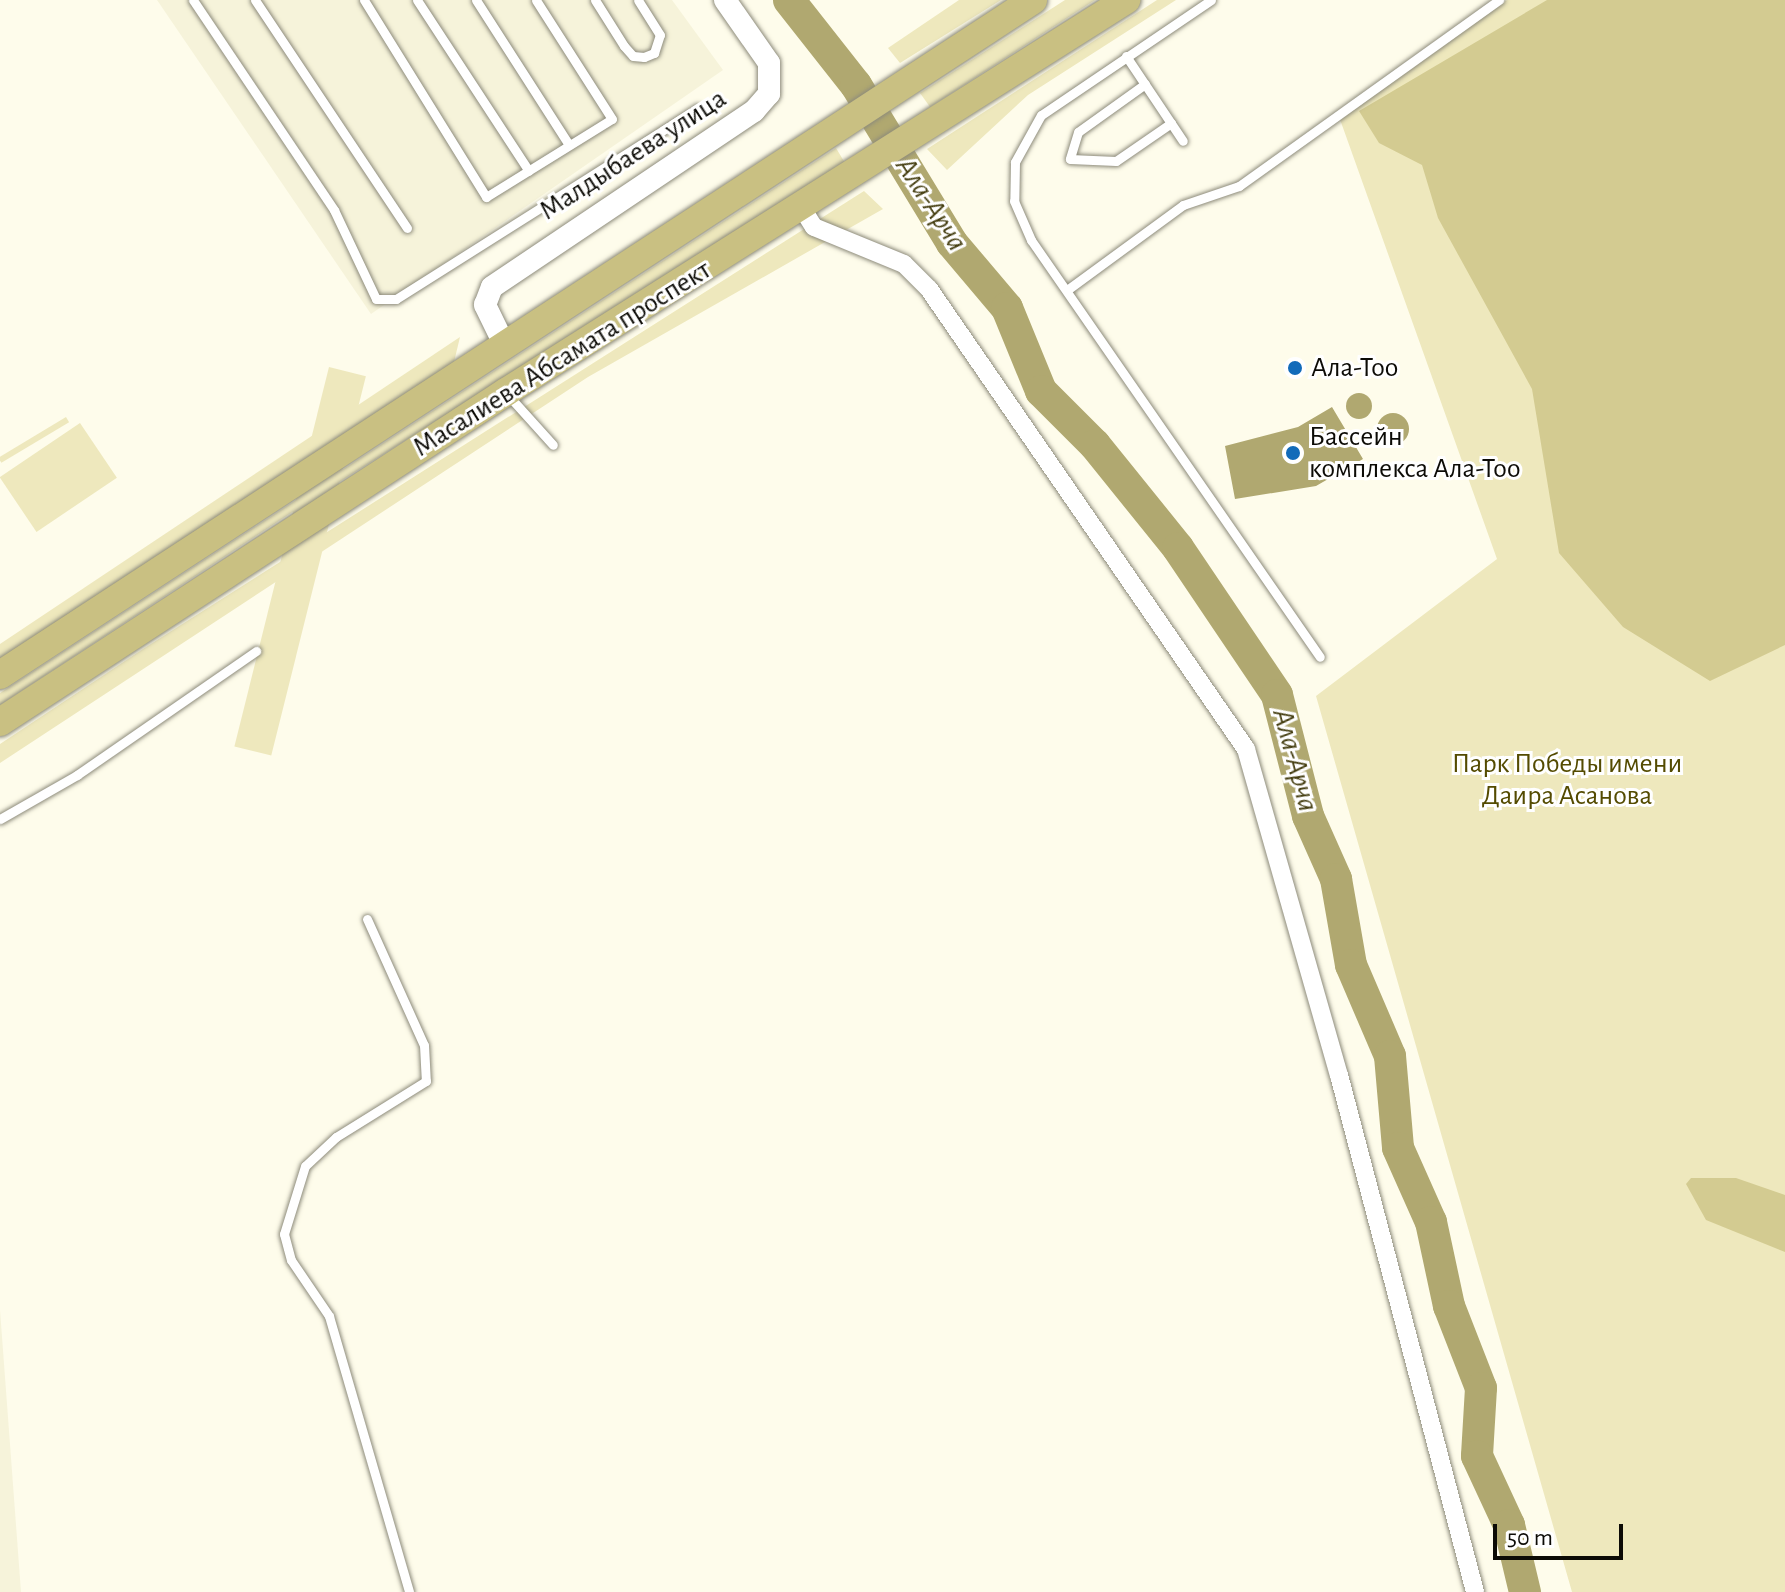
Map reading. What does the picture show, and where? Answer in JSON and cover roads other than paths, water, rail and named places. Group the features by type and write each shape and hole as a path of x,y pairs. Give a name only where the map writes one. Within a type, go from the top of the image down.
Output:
{"main road":[{"name":"Масалиева Абсамата проспект","path":"0,675 825,133 1033,0"},
{"name":"Масалиева Абсамата проспект","path":"0,722 506,392 939,122 1126,0"}],"street":[{"name":"Малдыбаева улица","path":"505,346 485,305 492,287 754,111 769,94 769,63 725,0"},
{"path":"802,208 814,227 904,264 929,289 1246,749 1339,1075 1475,1592"}],"lane":[{"path":"193,0 334,210 376,299 396,299 698,108"},
{"path":"255,0 407,228"},
{"path":"364,0 486,197 612,119 536,0"},
{"path":"417,0 529,171"},
{"path":"476,0 569,145"},
{"path":"595,0 624,46 633,56 644,57 654,53 660,35 638,0"},
{"path":"1211,0 1041,115 1015,162 1018,215 1320,657"},
{"path":"1067,290 1183,205 1239,186 1499,0"},
{"path":"1126,56 1183,141"},
{"path":"1145,84 1078,132 1070,159 1116,161 1171,123"},
{"path":"506,392 525,419 553,445"},
{"path":"0,819 77,775 256,651"},
{"path":"367,919 424,1045 426,1081 336,1137 305,1166 284,1234 291,1260 329,1316 409,1592"}],"waterway":[{"name":"Ала-Арча","path":"789,0 856,85 952,243 1007,308 1041,391 1095,445 1178,548 1277,695 1308,816 1336,879 1351,965 1390,1056 1398,1148 1431,1222 1449,1306 1481,1388 1477,1456 1509,1525 1525,1592"}],"place":[{"name":"Ала-Тоо","path":"1295,368"},
{"name":"Бассейн комплекса Ала-Тоо","path":"1293,453"}],"park label":[{"name":"Парк Победы имени Даира Асанова","path":"1567,780"}]}
